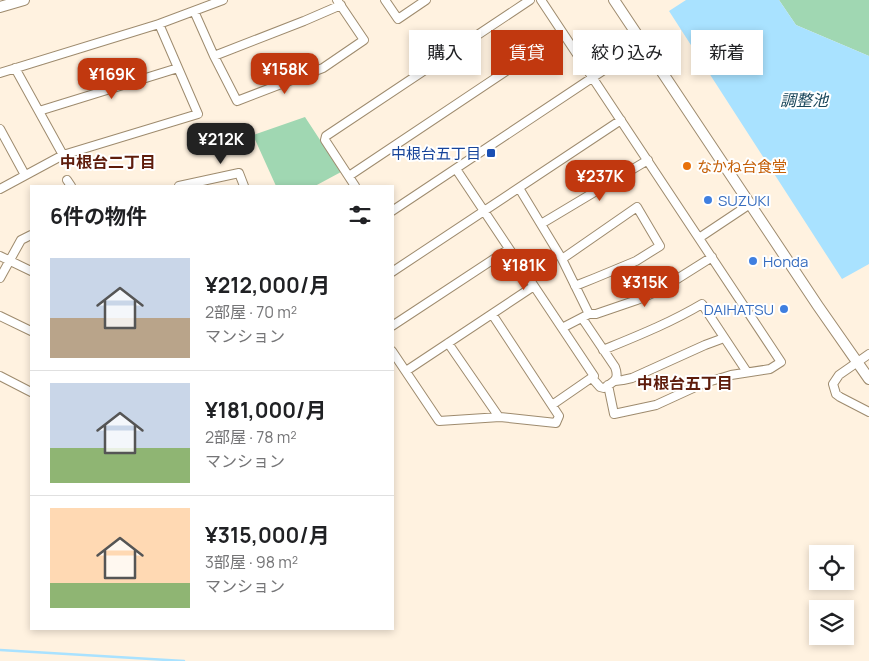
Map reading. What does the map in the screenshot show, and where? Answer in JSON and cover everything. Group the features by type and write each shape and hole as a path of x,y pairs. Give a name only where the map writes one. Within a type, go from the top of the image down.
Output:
{"main road":[{"path":"0,7 24,0"},
{"path":"614,0 634,30"},
{"path":"664,75 869,379"}],"street":[{"path":"0,73 159,24 222,0"},
{"path":"385,0 398,19 426,0"},
{"path":"354,185 325,140 326,136 530,0"},
{"path":"541,0 561,30"},
{"path":"194,11 214,56 237,101 323,68 364,40 339,2 304,21 214,56"},
{"path":"0,189 63,155 198,114 159,24"},
{"path":"519,188 562,259 575,286 585,316 603,350 615,367 617,373 611,383 614,414 656,405 704,383 731,375 770,369 781,362 563,33"},
{"path":"15,68 63,155"},
{"path":"39,111 178,68"},
{"path":"349,176 500,75"},
{"path":"394,211 597,75"},
{"path":"394,271 621,120"},
{"path":"0,129 26,175"},
{"path":"541,224 648,160"},
{"path":"456,169 594,376 592,378 600,387 604,388 611,383 632,378 705,344 724,338"},
{"path":"184,185 239,173 244,185"},
{"path":"699,238 750,204"},
{"path":"562,259 637,207 660,246 636,261 575,286"},
{"path":"0,278 21,240 30,236"},
{"path":"394,325 509,249"},
{"path":"0,256 30,271"},
{"path":"562,328 585,316 658,291 712,257"},
{"path":"406,371 534,286"},
{"path":"603,350 643,334 702,304 747,372"},
{"path":"394,354 439,421 499,417 556,423 559,416 492,314"},
{"path":"0,316 30,331"},
{"path":"448,343 499,417"},
{"path":"869,354 838,375 833,384 836,394 869,412"},
{"path":"0,376 30,391"},
{"path":"552,405 592,378"}],"green space":[{"path":"779,0 869,0 869,56 796,25"},
{"path":"305,117 341,172 317,185 276,185 253,135"}],"water":[{"name":"調整池","path":"686,0 779,0 796,25 869,56 869,264 842,279 710,75 763,75 763,30 691,30 691,45 669,11"}],"waterway":[{"path":"0,650 184,661"}],"place":[{"name":"中根台五丁目","path":"491,153"},
{"name":"なかね台食堂","path":"687,166"},
{"name":"SUZUKI","path":"708,200"},
{"name":"Honda","path":"753,261"},
{"name":"DAIHATSU","path":"784,309"}],"district":[{"name":"中根台二丁目","path":"108,162"},
{"name":"中根台五丁目","path":"685,383"}]}
